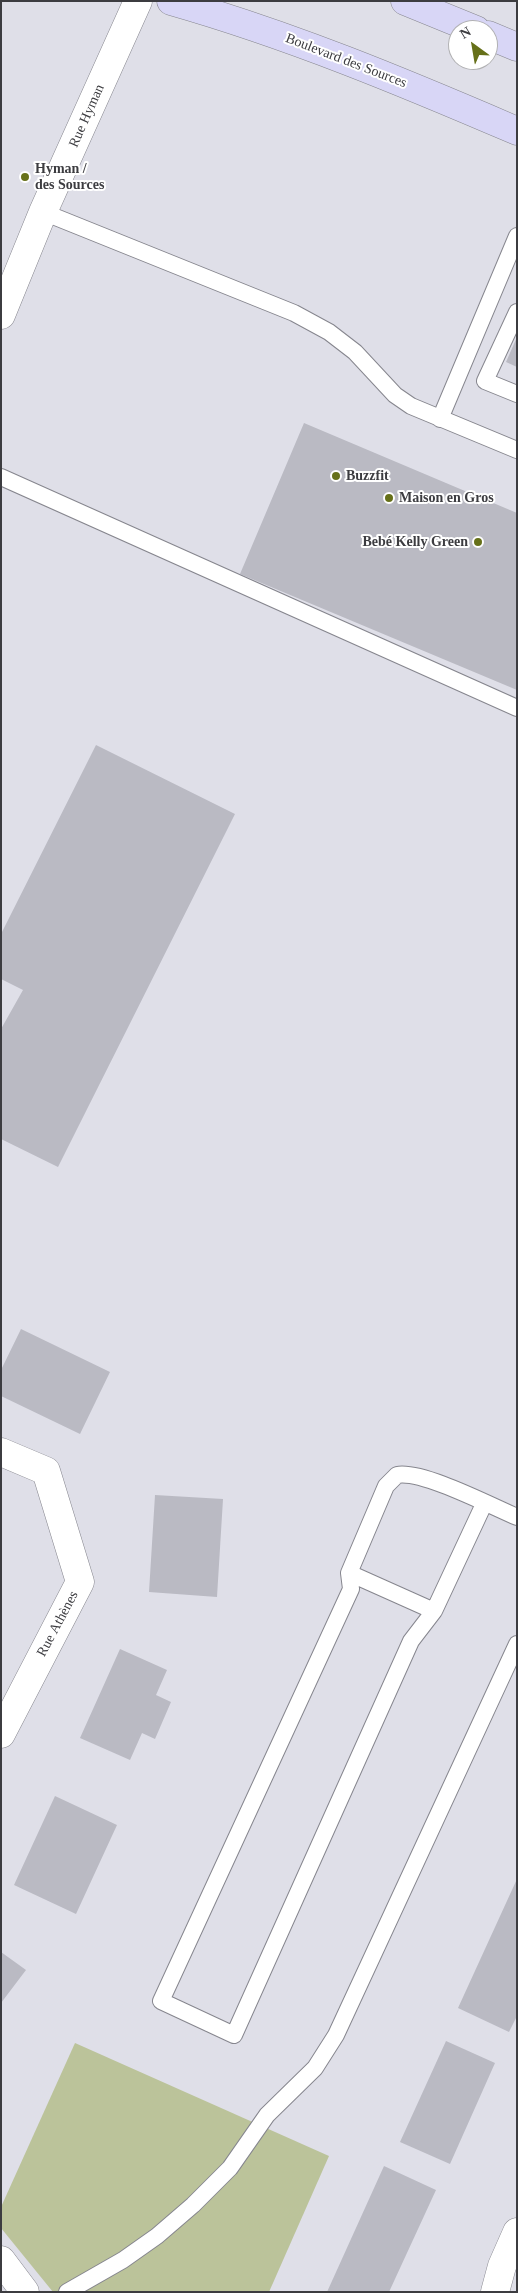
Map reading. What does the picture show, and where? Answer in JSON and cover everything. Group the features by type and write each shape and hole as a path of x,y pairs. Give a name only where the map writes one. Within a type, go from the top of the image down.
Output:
{"main road":[{"name":"Boulevard des Sources","path":"171,1 290,40 420,89 517,131"},
{"path":"405,1 452,20"},
{"path":"498,39 517,47"}],"street":[{"name":"Rue Hyman","path":"1,315 44,212 138,1"},
{"name":"Rue Athènes","path":"1,1452 46,1470 80,1582 1,1734"},
{"path":"496,2292 502,2266 517,2232"},
{"path":"1,2260 25,2292"}],"lane":[{"path":"44,212 294,313 329,332 355,352 395,395 411,406 517,450"},
{"path":"440,419 517,236"},
{"path":"517,312 485,381 517,394"},
{"path":"1,478 517,708"},
{"path":"484,1504 434,1611 411,1641 234,2035 161,2001 350,1589 349,1573 386,1486 397,1475 412,1475 447,1487 517,1517"},
{"path":"349,1573 434,1611"},
{"path":"66,2292 124,2260 157,2236 192,2205 230,2168 267,2115 315,2068 336,2036 517,1644"}],"green space":[{"path":"75,2043 329,2156 269,2292 53,2292 1,2228 1,2207"}],"building":[{"path":"517,337 517,367 506,362"},
{"path":"304,423 517,513 517,690 240,574"},
{"path":"96,745 235,814 58,1167 1,1139 1,1029 23,990 1,979 1,934"},
{"path":"21,1329 110,1372 80,1434 1,1396 1,1370"},
{"path":"155,1495 223,1499 217,1597 149,1592"},
{"path":"120,1649 167,1670 156,1695 171,1702 155,1739 142,1733 130,1760 80,1738"},
{"path":"55,1796 117,1825 76,1914 14,1885"},
{"path":"517,1879 517,2016 509,2032 458,2008"},
{"path":"1,1952 26,1970 1,2003"},
{"path":"446,2041 495,2063 450,2164 400,2142"},
{"path":"384,2166 436,2190 389,2292 327,2292"}],"place":[{"name":"Hyman / des Sources","path":"25,177"},
{"name":"Buzzfit","path":"336,476"},
{"name":"Maison en Gros","path":"389,498"},
{"name":"Bebé Kelly Green","path":"478,542"}]}
